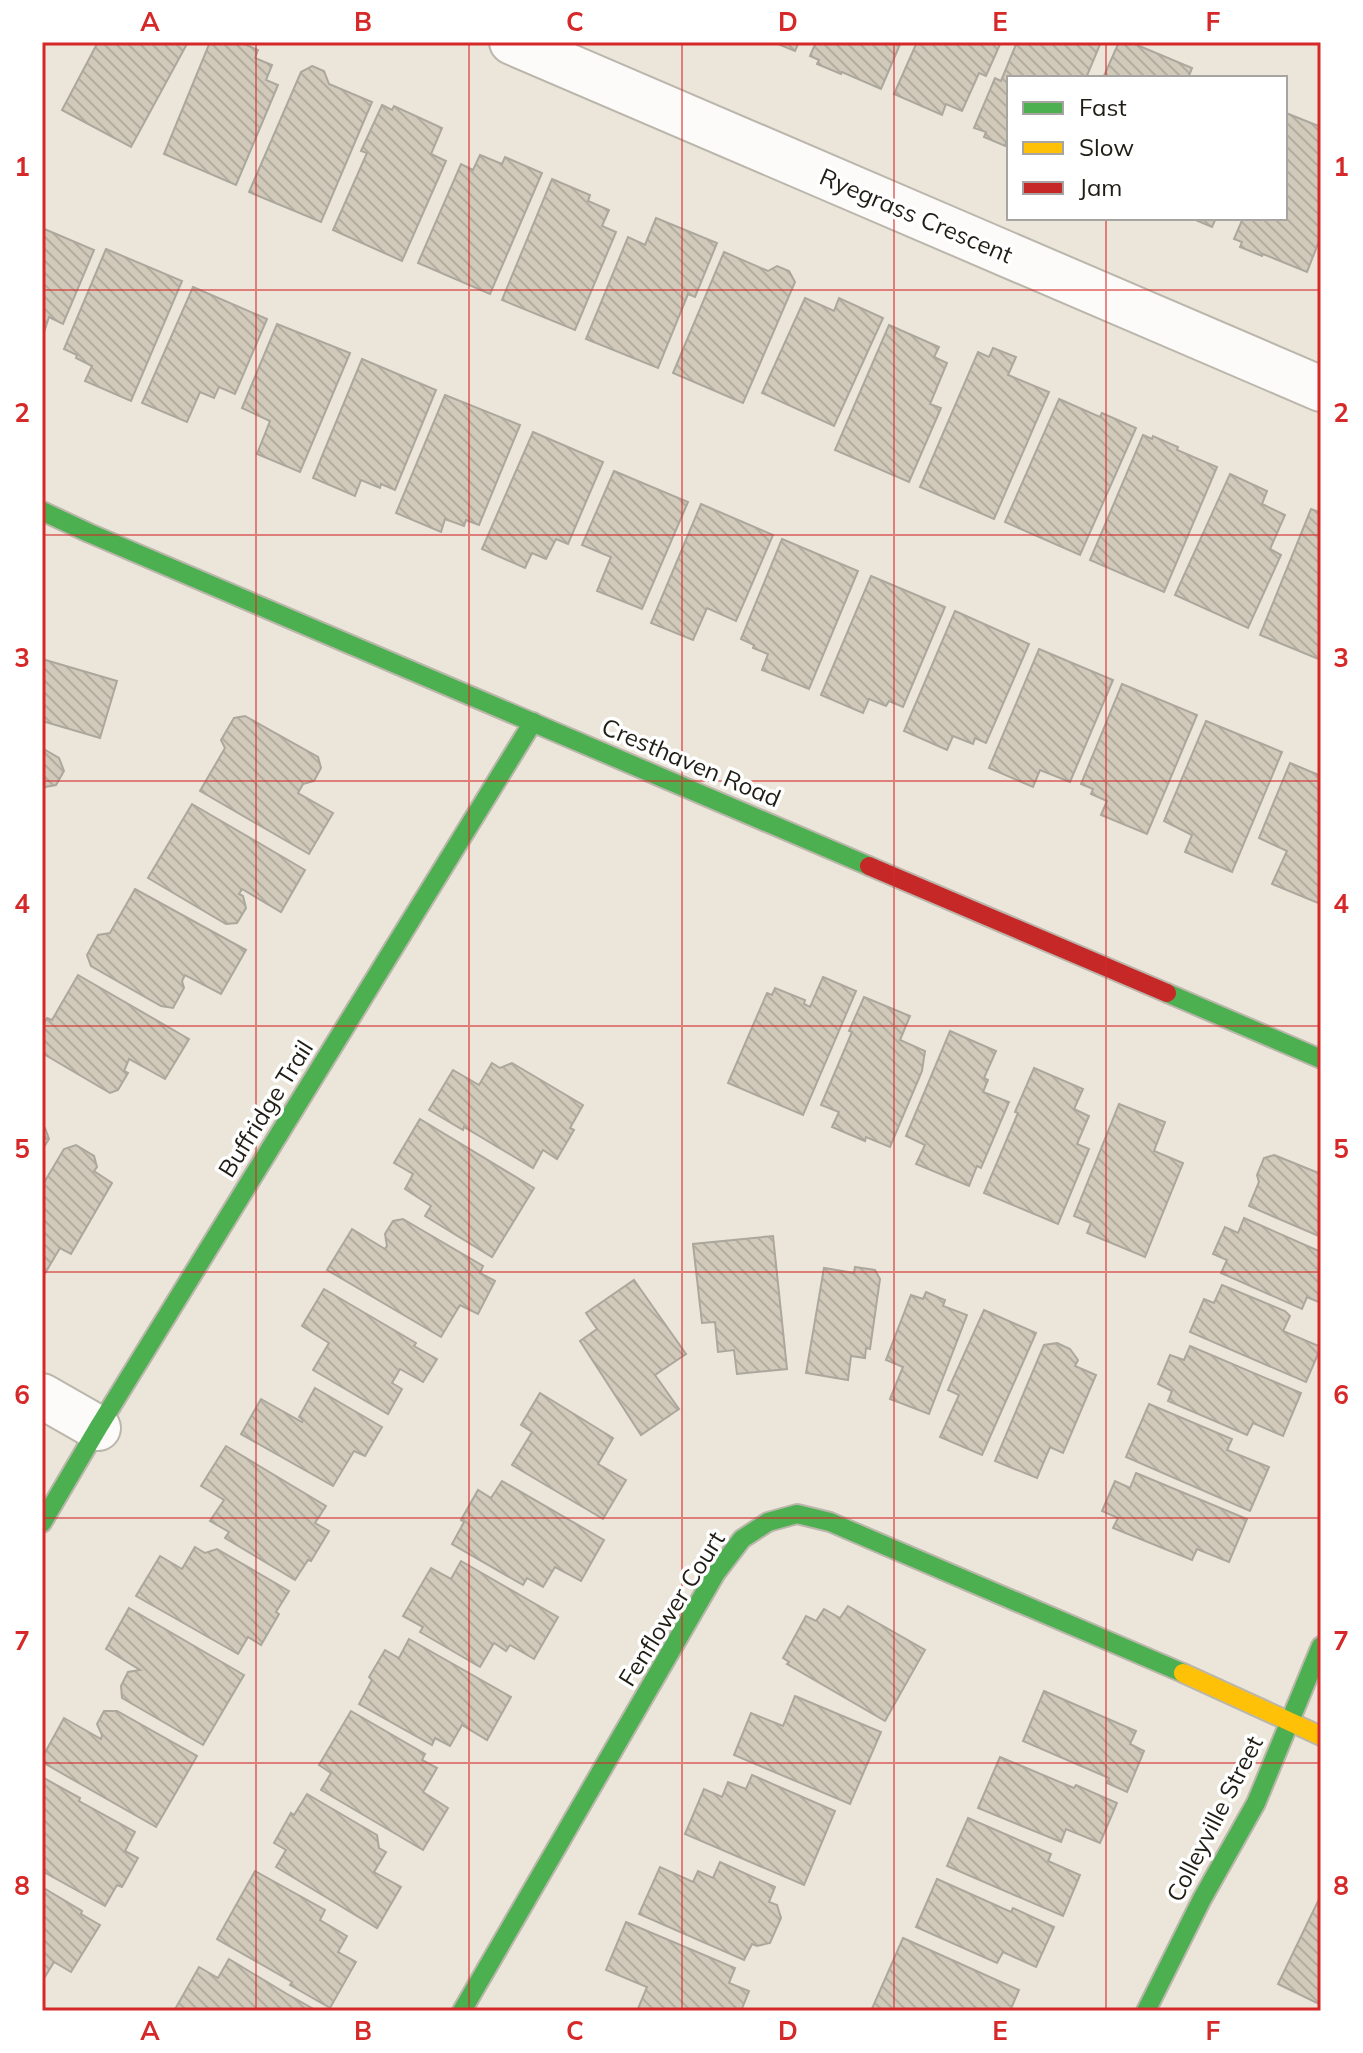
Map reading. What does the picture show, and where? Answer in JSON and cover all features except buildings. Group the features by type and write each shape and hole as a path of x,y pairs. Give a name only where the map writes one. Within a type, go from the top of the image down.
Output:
{"street":[{"name":"Ryegrass Crescent","path":"512,42 1321,389"},
{"name":"Cresthaven Road","path":"42,511 1321,1059"},
{"name":"Buffridge Trail","path":"42,1523 533,722"},
{"path":"42,1396 98,1428"},
{"name":"Fenflower Court","path":"462,2011 716,1573 742,1539 768,1522 797,1514 830,1522 1229,1693 1321,1736"},
{"name":"Colleyville Street","path":"1146,2011 1202,1899 1256,1803 1321,1646"}],"traffic: fast":[{"path":"42,511 869,866"},
{"path":"42,1523 533,722"},
{"path":"1167,993 1321,1059"},
{"path":"462,2011 716,1573 742,1539 768,1522 797,1514 830,1522 1183,1673"},
{"path":"1146,2011 1202,1899 1256,1803 1321,1646"}],"traffic: slow":[{"path":"1183,1673 1321,1736"}],"traffic: jam":[{"path":"869,866 1167,993"}]}
